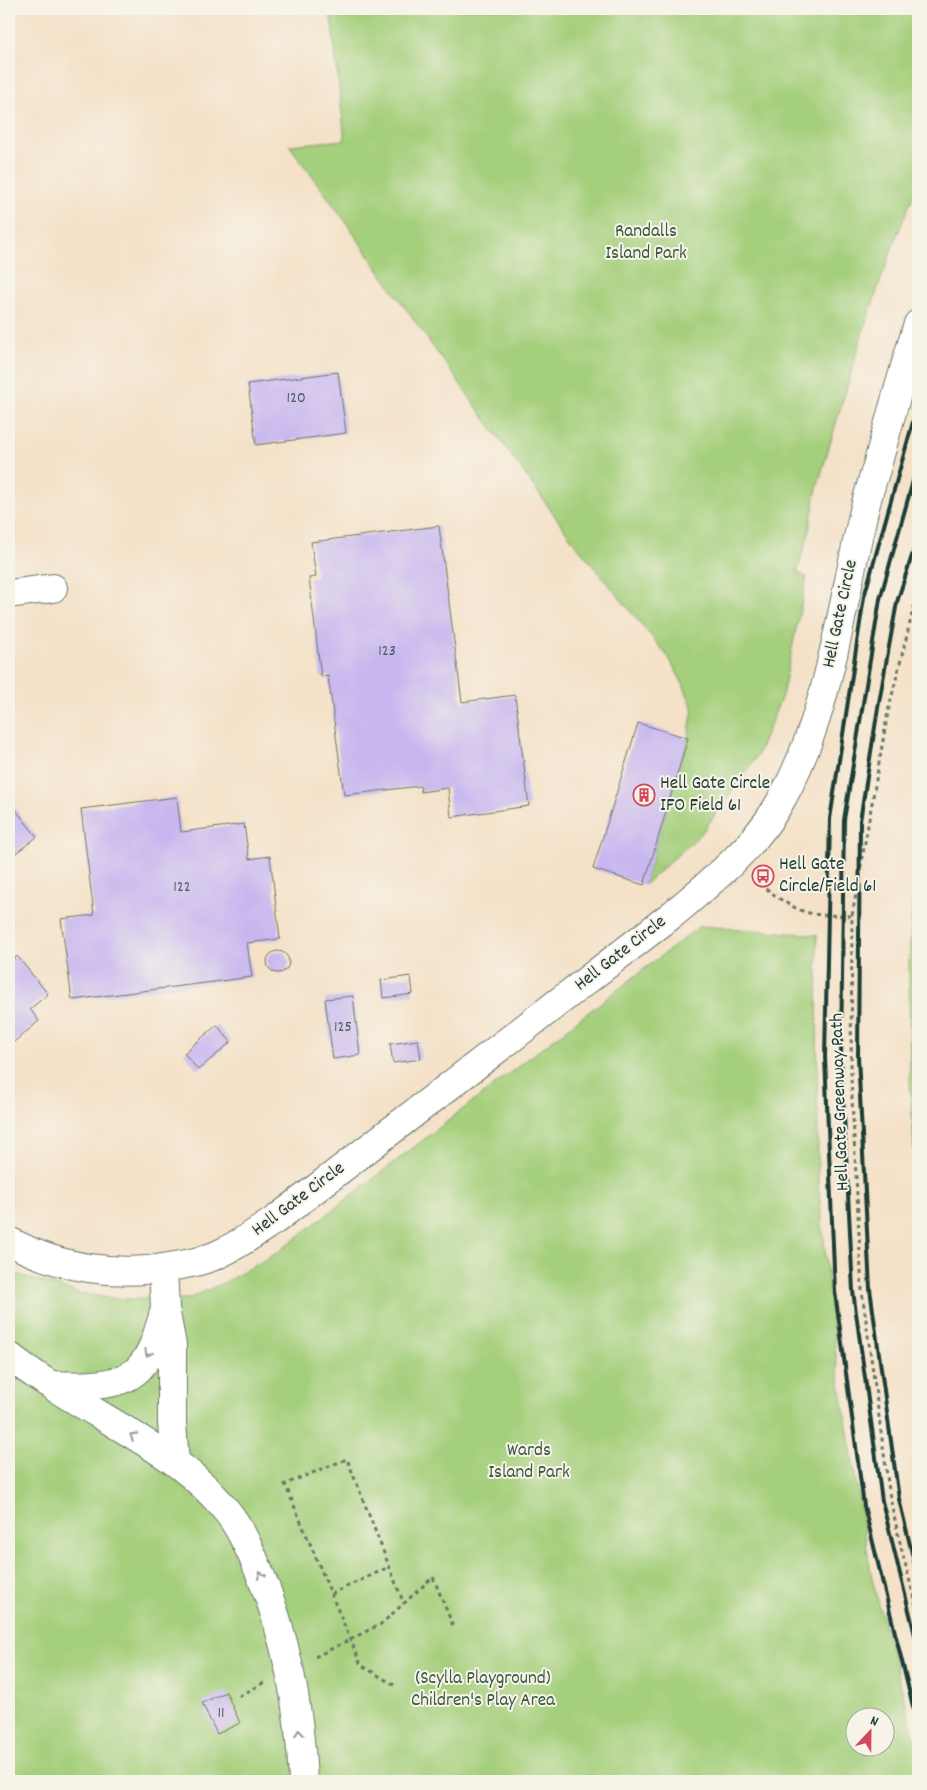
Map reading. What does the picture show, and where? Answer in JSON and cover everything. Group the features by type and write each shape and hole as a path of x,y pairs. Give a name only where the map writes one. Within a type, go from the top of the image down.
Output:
{"street":[{"name":"Hell Gate Circle","path":"9,1241 28,1252 59,1262 86,1268 123,1272 194,1263 222,1253 275,1220 673,914 703,889 754,840 775,810 793,778 820,705 861,522 892,405 918,324"},
{"path":"9,594 53,588"},
{"path":"163,1268 165,1308 172,1346 172,1423 175,1462"},
{"path":"52,1385 101,1384 117,1381 131,1375 141,1367 147,1356 165,1308"},
{"path":"9,1356 175,1462 210,1490 231,1516 250,1550 268,1590 281,1629 291,1669 303,1781"}],"path":[{"name":"Hell Gate Greenway Path","path":"918,590 888,712 852,916 851,1079 862,1291 890,1498 918,1614"},
{"path":"732,861 782,901 790,905 813,914 852,916"},
{"path":"394,1685 361,1665 285,1484 347,1460 404,1604"},
{"path":"331,1594 389,1567"},
{"path":"291,1669 381,1624 434,1577 453,1626"}],"green space":[{"name":"Randalls Island Park","path":"322,9 918,9 918,184 895,240 864,328 817,488 808,536 797,572 807,577 782,696 757,756 701,834 644,885 688,738 693,708 669,658 573,541 289,145 345,140 331,16"},
{"path":"914,876 918,879 918,1224 910,1078 909,962"},
{"name":"Wards Island Park","path":"700,926 817,935 818,1182 837,1365 872,1579 918,1749 918,1781 9,1781 9,1269 19,1275 78,1293 117,1299 188,1299 227,1281 277,1253"}],"building":[{"path":"338,372 346,433 256,445 248,384"},
{"path":"439,526 462,702 515,695 529,806 451,817 448,788 421,792 420,786 344,795 328,676 321,677 309,578 316,577 311,542"},
{"name":"Hell Gate Circle IFO Field 61","path":"638,723 688,738 644,885 593,869"},
{"path":"177,797 181,832 244,824 249,859 270,856 280,939 247,943 252,977 72,1000 61,919 94,915 81,809"},
{"path":"9,801 37,837 9,856"},
{"path":"278,951 288,958 289,962 282,972 278,973 268,966 267,962 274,952"},
{"path":"9,952 14,959 17,956 48,994 30,1009 39,1021 9,1046"},
{"path":"411,976 413,994 383,998 381,980"},
{"path":"353,996 360,1055 333,1059 325,999"},
{"path":"217,1025 231,1042 198,1070 184,1053"},
{"path":"418,1040 421,1059 393,1063 390,1044"},
{"path":"226,1692 240,1723 217,1734 202,1703"}],"railway":[{"path":"918,404 864,597 830,819 825,1057 835,1292 864,1506 918,1727"},
{"path":"918,463 880,599 844,820 841,1057 853,1291 882,1501 918,1647"},
{"path":"918,537 897,602 860,821 858,1057 870,1289 899,1499 918,1578"}],"place":[{"name":"Hell Gate Circle IFO Field 61","path":"644,795"},
{"name":"Hell Gate Circle/Field 61","path":"763,876"}],"park label":[{"name":"(Scylla Playground) Children's Play Area","path":"483,1690"}]}
